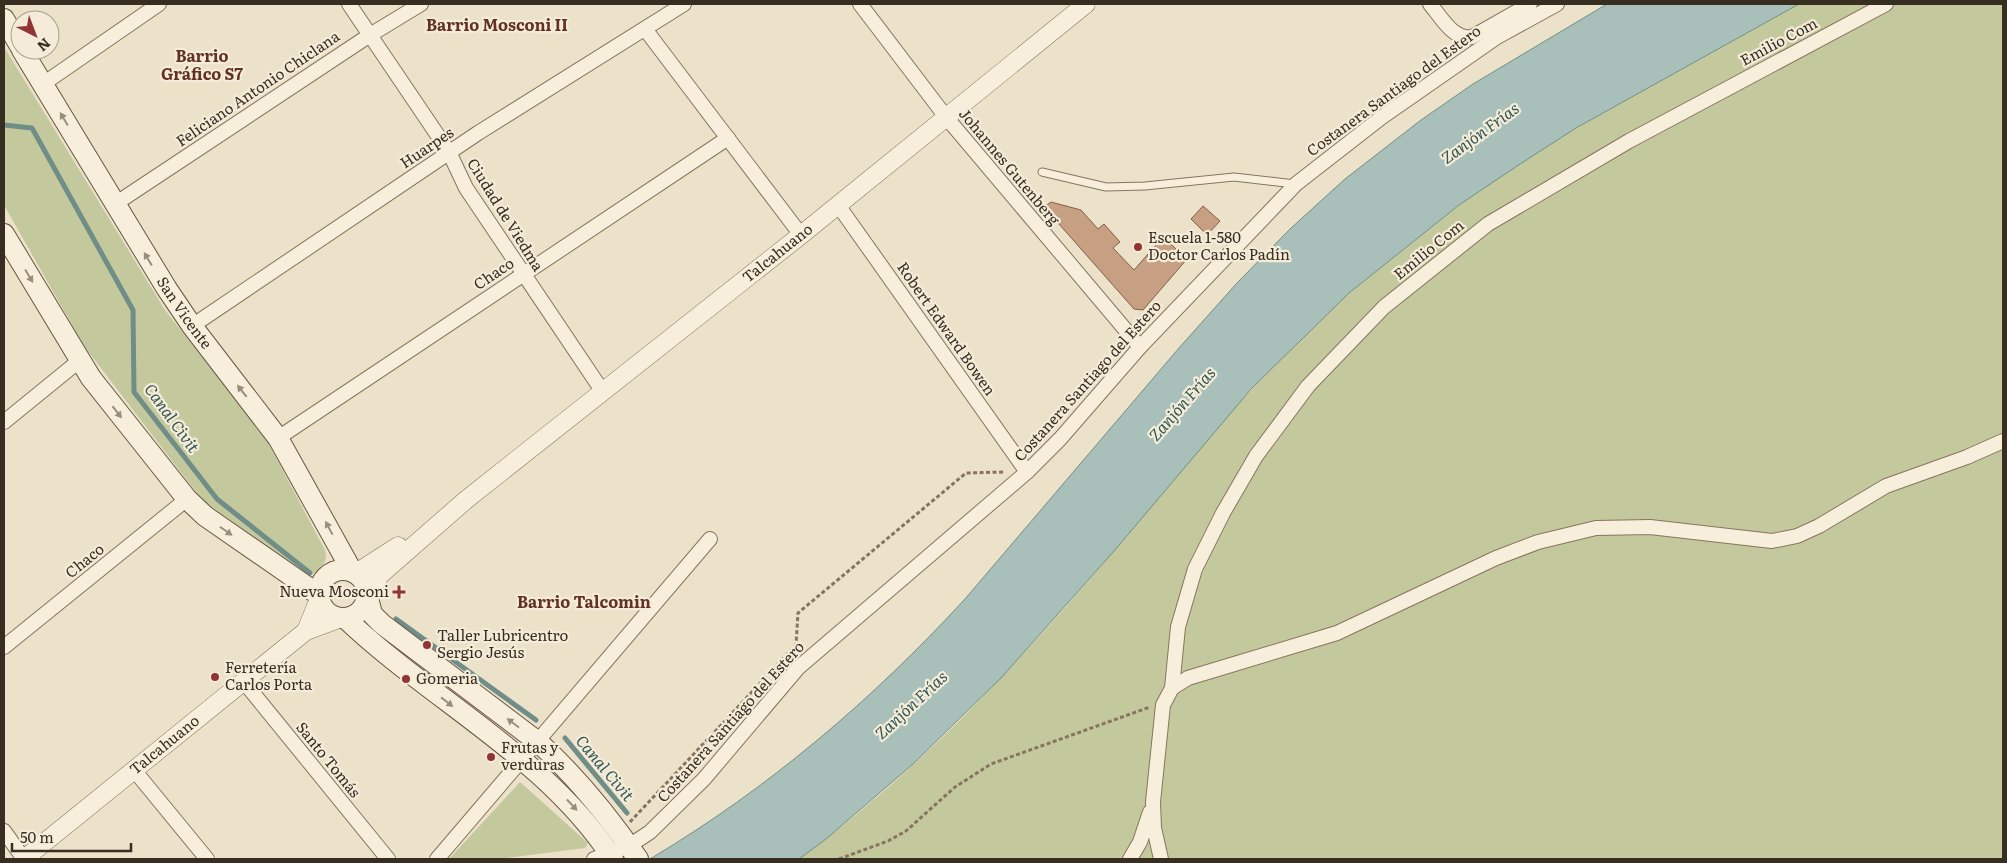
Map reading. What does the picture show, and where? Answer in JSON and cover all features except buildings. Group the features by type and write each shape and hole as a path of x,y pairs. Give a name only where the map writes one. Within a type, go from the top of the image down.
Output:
{"main road":[{"name":"San Vicente","path":"28,60 115,204 192,326 278,438 354,572"},
{"path":"4,234 79,361 187,499 205,516 319,597 327,612 343,618 381,651 522,760 576,809 606,857"},
{"path":"319,597 320,587 329,574 336,570 354,572 365,582 372,614 382,624 538,742 576,780 633,853"},
{"path":"343,618 360,612 368,597"}],"street":[{"path":"43,84 159,4"},
{"name":"Ciudad de Viedma","path":"349,4 449,152 466,188 603,392"},
{"name":"Feliciano Antonio Chiclana","path":"115,204 370,35 421,4"},
{"name":"Huarpes","path":"192,326 449,152 684,4"},
{"name":"Johannes Gutenberg","path":"860,4 946,117 1140,347"},
{"name":"Talcahuano","path":"368,597 380,575 467,499 801,235 1084,4"},
{"name":"Costanera Santiago del Estero","path":"1430,4 1456,34 1464,38 1472,37 1530,4"},
{"name":"Costanera Santiago del Estero","path":"606,857 633,853 650,832 684,800 798,668 1028,472 1060,440 1140,347 1296,184 1382,116 1497,37 1557,4"},
{"name":"Emilio Com","path":"1172,688 1178,627 1195,569 1223,513 1256,456 1308,386 1384,307 1488,224 1629,141 1886,4"},
{"path":"645,29 801,235"},
{"name":"Chaco","path":"278,438 728,138"},
{"name":"Robert Edward Bowen","path":"838,205 1028,472"},
{"path":"4,422 79,361"},
{"path":"1162,859 1154,828 1153,802 1164,701 1172,688 1188,678 1218,667 1337,633 1496,558 1538,542 1596,528 1628,526 1772,541 1797,536 1819,526 1886,486 1967,458 2003,441"},
{"name":"Chaco","path":"4,647 187,499"},
{"name":"Talcahuano","path":"354,572 467,499"},
{"path":"437,859 710,539"},
{"name":"Talcahuano","path":"306,632 319,597"},
{"name":"Talcahuano","path":"24,859 306,632 343,618"},
{"name":"Santo Tomás","path":"244,682 388,859"},
{"path":"134,770 207,859"},
{"path":"1130,859 1140,842 1153,802"},
{"path":"4,831 24,859"}],"lane":[{"path":"1042,172 1106,187 1145,186 1234,177 1296,184"}],"path":[{"path":"616,830 630,822 796,645 798,613 966,473 1028,472"},
{"path":"839,859 888,842 906,831 955,787 991,764 1164,701"}],"green space":[{"path":"1799,4 2003,4 2003,859 799,859 885,790 965,715 1041,635 1249,392 1298,341 1362,282 1467,199 1541,149 1605,111"},
{"path":"4,47 10,60 12,60 165,310 265,437 325,550 326,557 324,563 315,573 304,572 202,500 84,346 4,205"},
{"path":"520,782 588,843 585,848 497,859 449,859"}],"water":[{"name":"Zanjón Frías","path":"1607,4 1799,4 1576,128 1459,205 1349,293 1252,388 1114,551 1001,678 913,764 826,839 799,859 650,859 694,832 777,772 856,707 930,636 965,599 1179,348 1237,283 1290,229 1345,179 1421,120 1473,84"}],"waterway":[{"name":"Canal Civit","path":"4,125 32,128 133,310 134,392 217,499 310,573"},
{"name":"Canal Civit","path":"396,619 536,720"},
{"name":"Canal Civit","path":"565,738 627,813"}],"place":[{"name":"Escuela 1-580 Doctor Carlos Padín","path":"1138,247"},
{"name":"Nueva Mosconi","path":"399,592"},
{"name":"Taller Lubricentro Sergio Jesús","path":"427,645"},
{"name":"Ferretería Carlos Porta","path":"215,677"},
{"name":"Gomeria","path":"406,679"},
{"name":"Frutas y verduras","path":"491,757"}],"district":[{"name":"Barrio Mosconi II","path":"497,25"},
{"name":"Barrio Gráfico S7","path":"202,65"},
{"name":"Barrio Talcomin","path":"584,602"}]}
